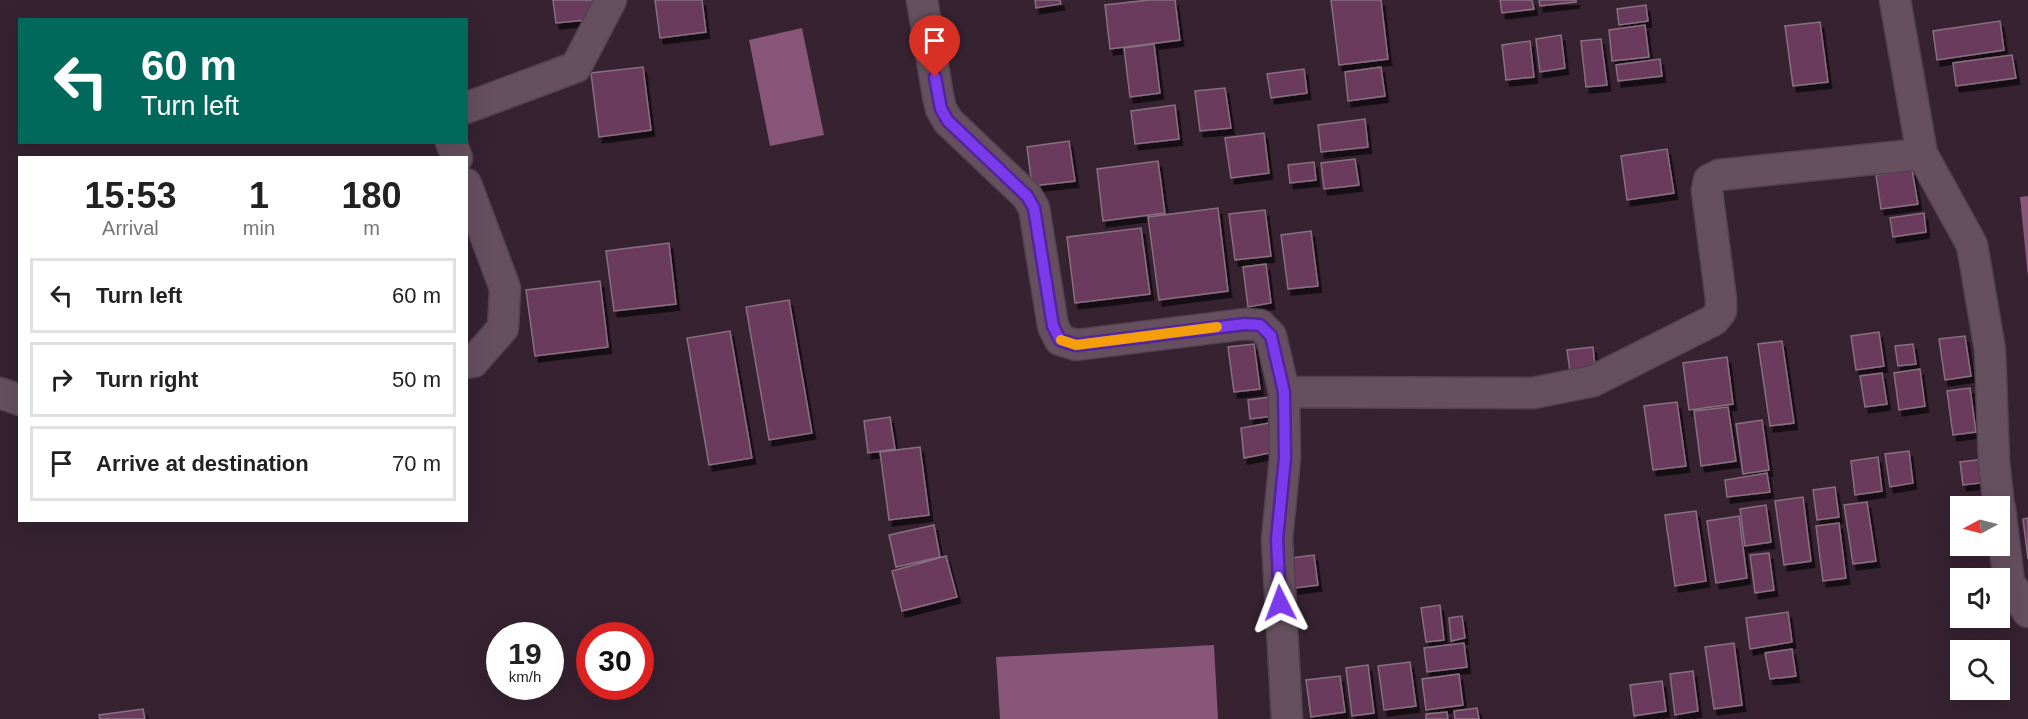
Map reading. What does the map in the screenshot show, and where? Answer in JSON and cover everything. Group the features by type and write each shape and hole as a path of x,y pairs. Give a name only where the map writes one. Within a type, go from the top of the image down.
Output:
{"street":[{"path":"468,107 576,67 611,0"},
{"path":"922,0 941,109 948,121 1027,196 1034,208 1053,326 1060,340 1076,345 1245,324 1260,325 1271,336 1284,392 1285,458 1277,539 1287,719"},
{"path":"1895,0 1922,154 1972,245 1990,350 1994,462 1998,496"},
{"path":"1284,392 1533,393 1593,381 1714,320 1720,311 1721,299 1707,191 1709,180 1719,176 1922,154"},
{"path":"468,189 505,288 503,328 473,362 468,363"},
{"path":"0,393 18,399"},
{"path":"2005,556 2008,582 2028,612"}],"shaded area":[{"path":"802,28 824,135 770,146 749,40"},
{"path":"2028,196 2028,277 2020,197"},
{"path":"1214,645 1218,719 1000,719 996,657"}],"building":[{"path":"553,0 598,0 586,20 556,23"},
{"path":"655,0 702,0 706,32 660,38"},
{"path":"1035,0 1060,0 1061,4 1036,8"},
{"path":"1149,0 1175,0 1180,40 1110,49 1105,5"},
{"path":"1331,0 1381,0 1388,59 1339,65"},
{"path":"1500,0 1532,0 1534,9 1502,13"},
{"path":"1539,0 1576,0 1576,2 1540,6"},
{"path":"1646,5 1648,21 1619,25 1617,9"},
{"path":"2000,21 2004,50 1937,60 1933,31"},
{"path":"1820,22 1828,82 1793,86 1785,26"},
{"path":"1645,25 1649,57 1612,61 1609,30"},
{"path":"1561,35 1565,68 1540,72 1536,39"},
{"path":"1601,39 1607,85 1586,87 1581,41"},
{"path":"1530,41 1534,77 1506,80 1502,45"},
{"path":"1154,44 1160,93 1130,97 1124,48"},
{"path":"2012,55 2016,78 1956,86 1953,63"},
{"path":"1660,59 1662,76 1618,81 1616,65"},
{"path":"643,67 651,130 599,137 591,73"},
{"path":"1381,67 1385,96 1348,101 1345,72"},
{"path":"1304,69 1307,93 1271,98 1267,74"},
{"path":"1225,88 1231,128 1200,131 1195,91"},
{"path":"1175,105 1179,139 1135,144 1131,111"},
{"path":"1365,119 1368,147 1321,152 1318,125"},
{"path":"1264,133 1269,173 1231,178 1225,138"},
{"path":"1069,141 1075,181 1032,186 1027,147"},
{"path":"1667,149 1674,193 1627,200 1621,156"},
{"path":"1355,159 1359,185 1324,189 1321,163"},
{"path":"1158,161 1165,213 1103,221 1097,169"},
{"path":"1314,162 1316,180 1290,183 1288,165"},
{"path":"1912,170 1918,204 1881,209 1876,175"},
{"path":"1218,208 1228,291 1159,300 1148,217"},
{"path":"1265,210 1271,256 1235,260 1229,214"},
{"path":"1924,213 1926,232 1893,237 1890,218"},
{"path":"1141,228 1150,294 1075,303 1067,237"},
{"path":"1311,231 1318,286 1288,289 1281,235"},
{"path":"669,243 676,304 614,311 606,251"},
{"path":"1266,264 1271,303 1248,307 1243,267"},
{"path":"600,281 608,347 535,356 526,290"},
{"path":"789,300 812,433 769,440 746,307"},
{"path":"730,331 752,458 709,465 687,338"},
{"path":"1879,332 1884,366 1856,370 1851,336"},
{"path":"1965,336 1971,376 1945,380 1939,339"},
{"path":"1782,341 1794,423 1770,426 1758,344"},
{"path":"1254,344 1260,389 1234,392 1228,347"},
{"path":"1913,344 1916,364 1898,366 1895,346"},
{"path":"1593,347 1595,367 1570,371 1567,350"},
{"path":"1727,357 1733,404 1689,410 1683,363"},
{"path":"1920,369 1925,406 1899,410 1894,373"},
{"path":"1882,373 1887,404 1865,407 1860,376"},
{"path":"1970,388 1976,432 1953,435 1947,391"},
{"path":"1278,396 1281,415 1250,419 1248,400"},
{"path":"1677,402 1686,466 1653,470 1644,406"},
{"path":"1728,407 1736,461 1701,466 1694,411"},
{"path":"890,417 895,449 868,453 864,421"},
{"path":"1762,420 1769,470 1743,474 1736,424"},
{"path":"1275,422 1279,451 1244,458 1241,428"},
{"path":"920,447 929,515 889,520 880,452"},
{"path":"1909,451 1913,483 1890,487 1885,454"},
{"path":"1878,457 1882,491 1855,495 1851,461"},
{"path":"1993,458 1996,481 1963,485 1960,462"},
{"path":"1767,473 1770,492 1727,497 1725,480"},
{"path":"1835,487 1839,517 1817,520 1813,490"},
{"path":"1803,497 1811,561 1784,565 1775,501"},
{"path":"1867,502 1876,561 1853,564 1844,505"},
{"path":"1766,505 1771,542 1745,546 1740,509"},
{"path":"1696,511 1706,581 1675,586 1665,515"},
{"path":"1739,516 1747,578 1716,583 1707,521"},
{"path":"2028,518 2028,559 2023,519"},
{"path":"1839,523 1846,578 1823,581 1816,526"},
{"path":"934,525 940,557 896,567 889,535"},
{"path":"1769,553 1774,590 1755,593 1750,555"},
{"path":"1314,555 1318,585 1295,588 1291,558"},
{"path":"946,556 957,597 902,611 892,571"},
{"path":"1440,605 1444,640 1426,642 1421,608"},
{"path":"1788,612 1792,642 1750,649 1746,618"},
{"path":"1462,616 1465,638 1451,641 1449,618"},
{"path":"1464,643 1467,667 1427,672 1424,648"},
{"path":"1734,643 1742,705 1714,709 1705,647"},
{"path":"1792,649 1796,676 1770,679 1765,653"},
{"path":"1410,662 1416,706 1384,710 1378,666"},
{"path":"1368,665 1374,713 1352,716 1346,668"},
{"path":"1693,671 1698,711 1675,715 1670,674"},
{"path":"1459,674 1463,705 1426,710 1422,679"},
{"path":"1340,676 1345,712 1311,717 1306,680"},
{"path":"1662,681 1666,711 1634,716 1630,685"},
{"path":"1477,708 1479,719 1455,719 1454,711"},
{"path":"143,709 145,719 100,719 99,715"},
{"path":"1447,712 1448,719 1426,719 1426,714"}],"slow traffic":[{"path":"1061,340 1076,345 1217,327"}],"route":[{"path":"935,77 941,109 948,121 1027,196 1034,208 1053,326 1060,340 1076,345 1245,324 1260,325 1271,336 1284,392 1285,458 1277,539 1280,603"}]}
